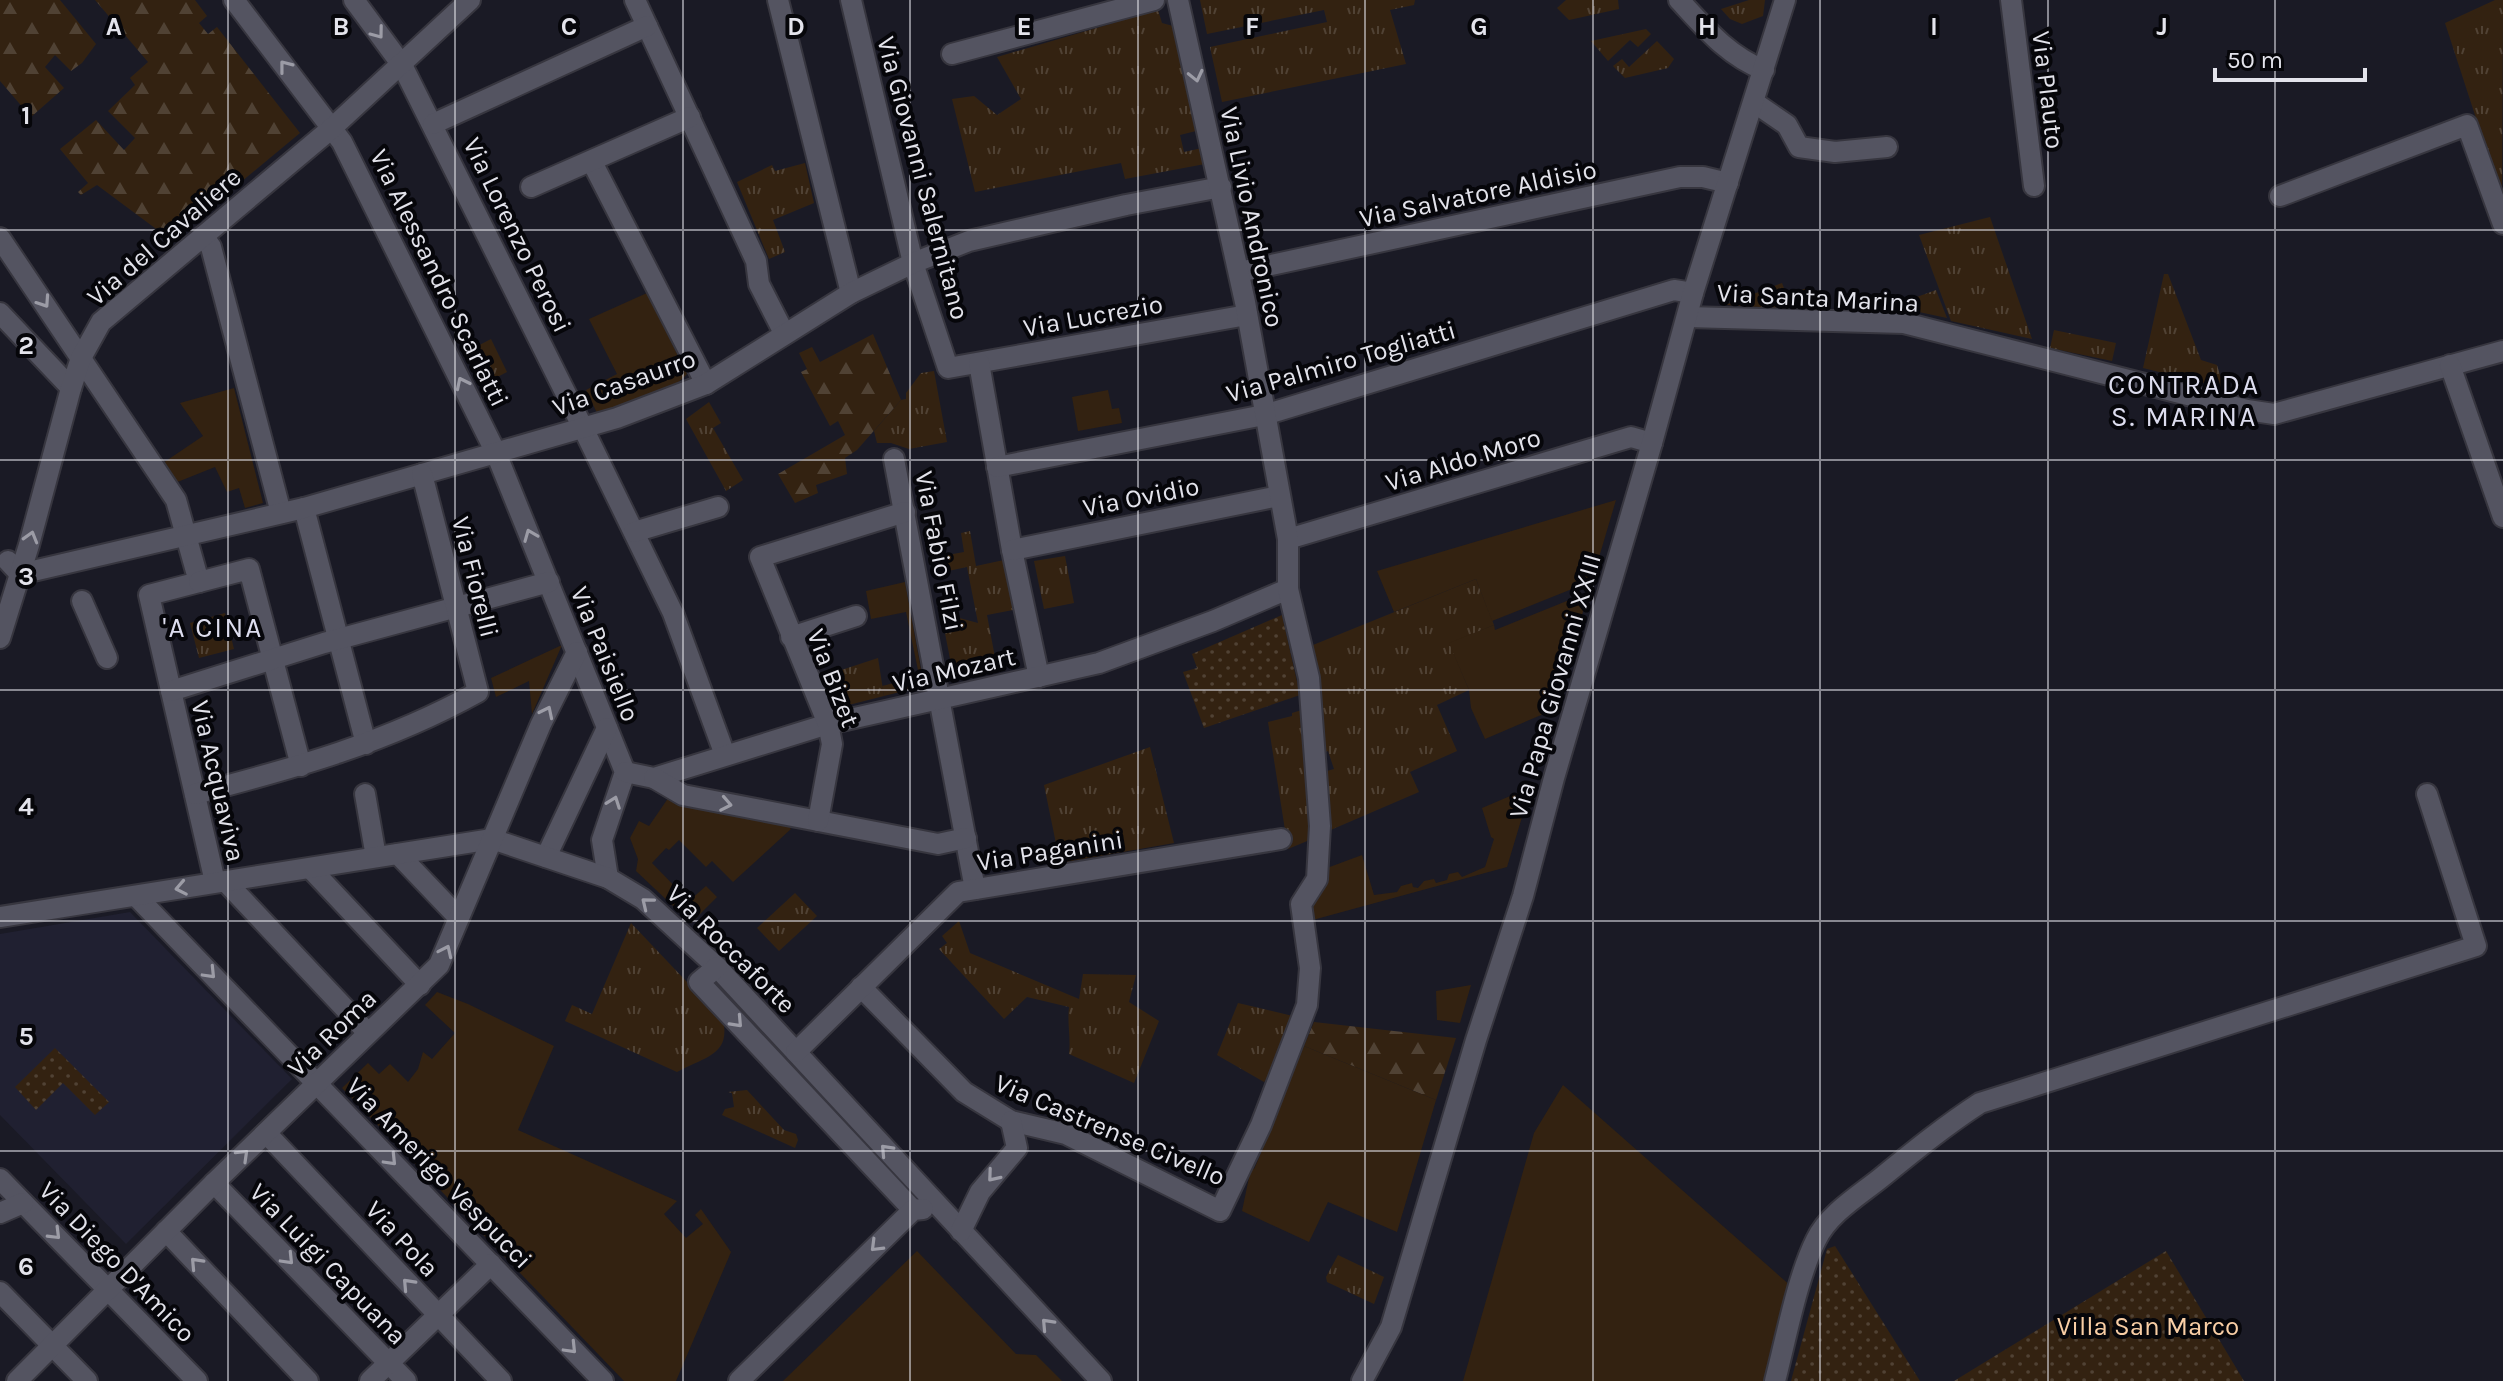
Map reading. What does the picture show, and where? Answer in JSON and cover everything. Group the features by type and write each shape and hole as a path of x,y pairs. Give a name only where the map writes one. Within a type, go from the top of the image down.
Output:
{"street":[{"name":"Via Alessandro Scarlatti","path":"234,0 342,142 496,453"},
{"name":"Via Lorenzo Perosi","path":"354,0 402,65 583,428 673,613 725,755"},
{"path":"635,0 756,261 759,284 784,333"},
{"path":"778,0 851,293"},
{"name":"Via Giovanni Salernitano","path":"851,0 913,263 948,368"},
{"path":"952,54 1154,0"},
{"name":"Via Livio Andronico","path":"1178,0 1239,272 1288,539 1288,589"},
{"path":"1679,0 1721,45 1742,61 1764,70"},
{"name":"Via Papa Giovanni XXIII","path":"1362,1381 1391,1327 1476,1040 1523,896 1693,293 1785,0"},
{"name":"Via Plauto","path":"2011,0 2034,186"},
{"name":"Via del Cavaliere","path":"0,638 14,568 71,388 81,358 101,322 332,128 402,65 466,1"},
{"path":"433,124 647,26"},
{"path":"1755,103 1787,125 1799,147 1835,152 1887,147"},
{"path":"531,187 690,117"},
{"path":"2280,196 2467,125 2503,224"},
{"path":"592,162 706,384"},
{"name":"Via Salvatore Aldisio","path":"1239,272 1680,177 1703,177 1728,183"},
{"name":"Via Casaurro","path":"14,568 187,536 304,508 617,418 706,384 851,293 913,263 969,241 1221,187"},
{"path":"203,236 211,247 281,513"},
{"path":"0,238 176,500 199,582 249,569 301,766"},
{"name":"Via Palmiro Togliatti","path":"997,467 1264,415 1674,290 1693,293"},
{"path":"0,313 71,388"},
{"name":"Via Lucrezio","path":"948,368 1247,315"},
{"name":"Via Santa Marina","path":"1687,317 1904,323 2247,410 2274,414 2503,351"},
{"path":"979,363 1012,550 1039,677"},
{"path":"2450,365 2503,517"},
{"name":"Via Aldo Moro","path":"1288,539 1631,437 1652,443"},
{"name":"Via Paisiello","path":"496,453 625,772"},
{"name":"Via Fabio Filzi","path":"894,459 975,889"},
{"name":"Via Fiorelli","path":"366,744 446,710 478,692 422,474"},
{"name":"Via Ovidio","path":"1012,550 1279,496"},
{"path":"634,532 718,507"},
{"path":"195,794 301,766 366,744 304,508"},
{"name":"Via Bizet","path":"818,821 832,744 828,724 760,557 905,512"},
{"name":"Via Acquaviva","path":"199,582 149,595 195,794 220,881"},
{"path":"171,691 339,640 549,582"},
{"name":"Via Mozart","path":"625,772 654,778 828,724 1099,663 1213,621 1288,589"},
{"name":"Via Castrense Civello","path":"861,987 964,1092 1011,1121 1066,1134 1220,1211 1261,1125 1307,1005 1310,968 1301,904 1317,879 1320,826 1309,678 1288,589"},
{"path":"82,601 107,658"},
{"path":"791,637 856,616"},
{"name":"Via Roma","path":"17,1381 214,1183 439,965 541,724 577,652"},
{"path":"546,857 607,728"},
{"path":"608,878 602,840 625,772"},
{"path":"654,778 683,795 818,821 938,844 966,838"},
{"path":"365,794 376,857"},
{"path":"1775,1381 1809,1259 1825,1226 1929,1139 1980,1103 2476,946 2427,794"},
{"name":"Via Roccaforte","path":"0,917 492,839 608,878 643,899 717,967 1101,1381"},
{"name":"Via Paganini","path":"770,1057 791,1047 861,987 958,892 1281,839"},
{"path":"398,854 458,917"},
{"path":"311,869 420,985"},
{"path":"220,881 368,1033"},
{"name":"Via Amerigo Vespucci","path":"137,897 603,1381"},
{"path":"717,967 699,982 913,1210"},
{"path":"961,1231 980,1192 1017,1148 1011,1121"},
{"name":"Via Pola","path":"266,1133 501,1381"},
{"name":"Via Diego D'Amico","path":"0,1179 197,1381"},
{"name":"Via Luigi Capuana","path":"214,1183 406,1381"},
{"path":"0,1213 23,1203"},
{"path":"739,1381 913,1210 939,1208"},
{"path":"166,1231 308,1381"},
{"path":"370,1381 491,1264"},
{"path":"0,1292 87,1381"}],"shaded area":[{"path":"130,912 292,1079 126,1244 0,1115 0,934"}],"green space":[{"path":"0,0 60,0 96,44 82,63 71,71 55,55 45,67 64,88 31,117 0,81"},
{"path":"95,0 195,0 207,16 199,23 208,34 217,27 300,133 171,240 97,185 81,195 78,192 88,183 60,149 96,120 124,150 135,138 108,111 135,85 130,78 148,62"},
{"path":"1200,0 1415,0 1414,5 1390,10 1406,64 1222,102 1210,47 1327,22 1324,10 1207,34"},
{"path":"1566,0 1618,0 1619,9 1569,20 1557,8"},
{"path":"1749,0 1765,0 1763,16 1742,24 1730,19 1721,9"},
{"path":"2495,0 2503,0 2502,198 2445,23"},
{"path":"1158,10 1162,23 1173,26 1196,131 1180,135 1184,152 1202,148 1205,164 1125,179 1121,163 975,192 952,99 974,96 997,115 1021,99 997,57"},
{"path":"1646,29 1651,34 1638,47 1630,40 1608,61 1591,41"},
{"path":"1657,41 1674,59 1668,68 1625,78 1613,66 1622,59 1629,67"},
{"path":"805,163 814,203 773,220 785,252 769,259 737,182 772,165 775,171"},
{"path":"1990,217 2032,339 1951,321 1919,235"},
{"path":"2164,274 2168,274 2201,360 2217,365 2224,388 2143,368"},
{"path":"1782,283 1787,296 1809,287 1816,308 1725,305"},
{"path":"1936,290 1947,318 1905,309 1903,302"},
{"path":"647,293 687,374 657,395 597,413 586,390 617,374 589,319"},
{"path":"2054,330 2116,343 2112,361 2050,348"},
{"path":"873,334 901,400 857,450 845,458 847,474 816,485 818,493 795,503 778,474 845,435 838,421 830,426 801,372 807,369 799,353 812,347 820,362"},
{"path":"491,339 507,372 482,385 466,352"},
{"path":"934,371 947,442 909,449 891,443 877,443 874,431 901,400 906,399 906,393 921,373"},
{"path":"234,388 263,503 245,508 239,488 227,492 215,467 175,483 163,463 203,436 180,403"},
{"path":"1108,390 1112,409 1119,408 1122,423 1078,431 1072,397"},
{"path":"709,402 721,423 713,428 743,480 726,491 686,419"},
{"path":"1616,500 1592,581 1492,621 1476,579 1394,612 1377,571"},
{"path":"970,531 976,566 1004,560 1013,610 987,615 997,668 954,679 941,613 978,623 967,567 934,574 931,558 964,552 961,533"},
{"path":"1065,556 1074,603 1044,609 1034,561"},
{"path":"1476,579 1494,625 1450,644 1469,690 1437,705 1457,751 1410,772 1419,792 1326,832 1320,773 1334,769 1328,751 1318,755 1313,645"},
{"path":"905,582 924,686 884,696 882,686 919,675 906,612 871,619 866,591"},
{"path":"1589,592 1553,710 1485,739 1449,643 1494,625 1495,630"},
{"path":"225,613 234,649 199,658 190,623"},
{"path":"1282,615 1300,695 1204,728 1183,672 1197,668 1192,654"},
{"path":"562,645 532,714 529,681 496,697 491,678"},
{"path":"878,658 884,696 837,708 823,676"},
{"path":"1305,709 1312,839 1288,849 1268,722"},
{"path":"1150,747 1174,843 1060,863 1044,785"},
{"path":"1531,787 1507,867 1309,921 1308,914 1327,868 1362,855 1374,895 1397,892 1401,886 1412,883 1413,887 1418,888 1424,881 1434,879 1436,883 1458,872 1462,877 1485,867 1494,839 1482,808"},
{"path":"671,794 786,823 791,829 733,882 712,861 706,867 679,840 669,850 666,848 652,863 689,901 706,886 717,897 691,923 636,871 638,859 630,838 639,821 649,826"},
{"path":"795,893 817,916 779,951 757,928"},
{"path":"959,921 970,953 1079,999 1083,974 1136,975 1129,1002 1159,1021 1134,1083 1069,1054 1069,1007 1027,997 1004,1019 939,949 947,943 942,936"},
{"path":"631,923 723,1020 723,1041 719,1048 677,1072 565,1021 572,1005 592,1014"},
{"path":"1471,985 1460,1023 1437,1020 1436,991"},
{"path":"437,992 554,1046 518,1130 677,1201 664,1214 686,1238 703,1224 695,1215 701,1209 731,1252 676,1381 624,1381 342,1088 368,1063 379,1074 390,1064 408,1082 418,1069 423,1052 432,1059 455,1033 425,1005"},
{"path":"1238,1003 1297,1017 1275,1070 1264,1082 1217,1055"},
{"path":"1314,1022 1456,1038 1436,1100 1304,1046"},
{"path":"1304,1046 1436,1100 1397,1232 1328,1202 1309,1242 1242,1211 1251,1168 1254,1169 1258,1160"},
{"path":"55,1048 109,1102 95,1115 63,1083 36,1110 15,1087"},
{"path":"1563,1085 1792,1287 1766,1381 1463,1381 1534,1133"},
{"path":"747,1090 784,1130 796,1134 798,1140 795,1148 722,1115 725,1109 734,1107 732,1093 728,1092"},
{"path":"1835,1246 1920,1381 1791,1381 1827,1249"},
{"path":"917,1251 1016,1354 1036,1355 1062,1381 783,1381"},
{"name":"Villa San Marco","path":"2166,1251 2244,1381 1954,1381"},
{"path":"1338,1255 1384,1277 1374,1304 1327,1282 1326,1277"}],"district":[{"name":"CONTRADA S. MARINA","path":"2184,400"},
{"name":"'A CINA","path":"213,627"}]}
